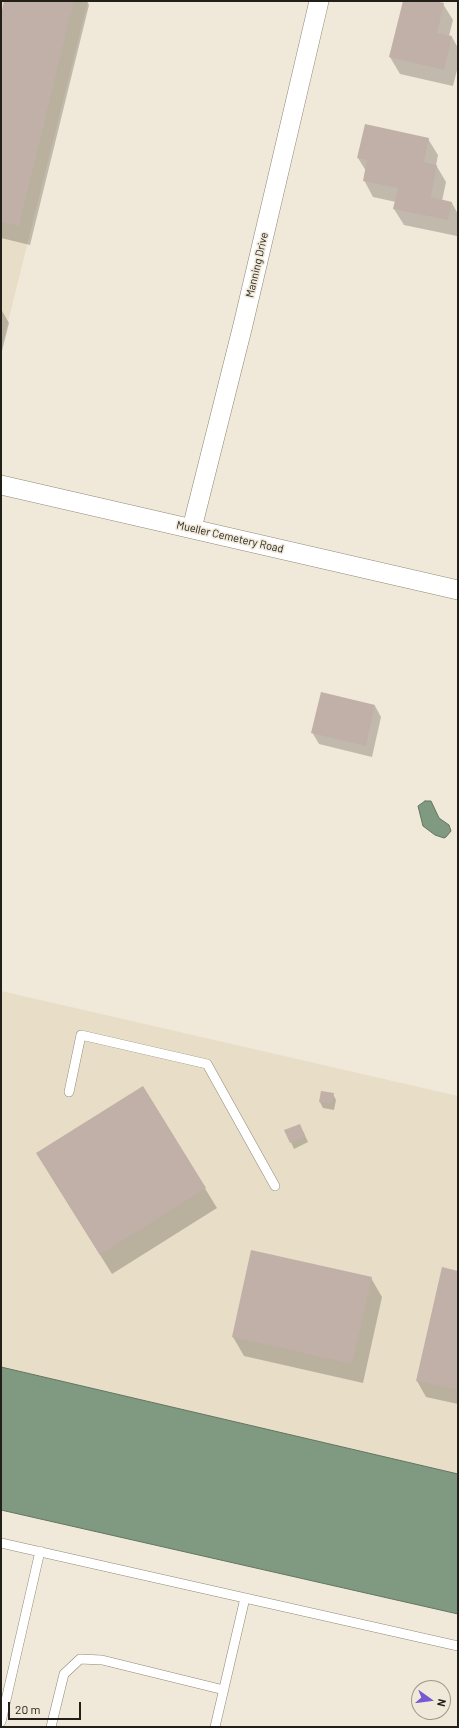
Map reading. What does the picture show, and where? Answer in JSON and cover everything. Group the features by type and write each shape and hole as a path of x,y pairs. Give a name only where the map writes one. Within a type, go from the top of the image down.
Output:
{"street":[{"name":"Manning Drive","path":"192,528 243,325 319,1"},
{"name":"Mueller Cemetery Road","path":"1,485 458,590"}],"lane":[{"path":"69,1092 81,1035 207,1064 275,1186"},
{"path":"1,1543 458,1646"},
{"path":"1,1722 40,1551"},
{"path":"215,1727 245,1598"},
{"path":"51,1727 64,1674 80,1659 102,1660 224,1690"}],"shaded area":[{"path":"1,1 88,1 1,350"},
{"path":"425,801 431,801 439,818 449,825 451,831 446,837 444,838 435,835 423,826 418,806"},
{"path":"1,991 458,1096 458,1474 1,1367"},
{"path":"1,1367 458,1474 458,1614 1,1510"}],"building":[{"path":"4,1 74,1 19,226 1,222 1,15"},
{"path":"403,1 435,1 444,3 437,33 452,36 444,70 389,57"},
{"path":"365,124 429,138 424,162 437,165 431,197 452,202 448,220 393,209 398,188 363,181 367,160 357,158"},
{"path":"321,692 375,705 366,746 311,733"},
{"path":"143,1086 206,1188 100,1255 36,1153"},
{"path":"321,1091 334,1093 331,1104 319,1102"},
{"path":"300,1124 305,1136 290,1143 284,1130"},
{"path":"251,1250 372,1277 352,1364 232,1337"},
{"path":"442,1267 458,1271 458,1390 416,1381"}]}
